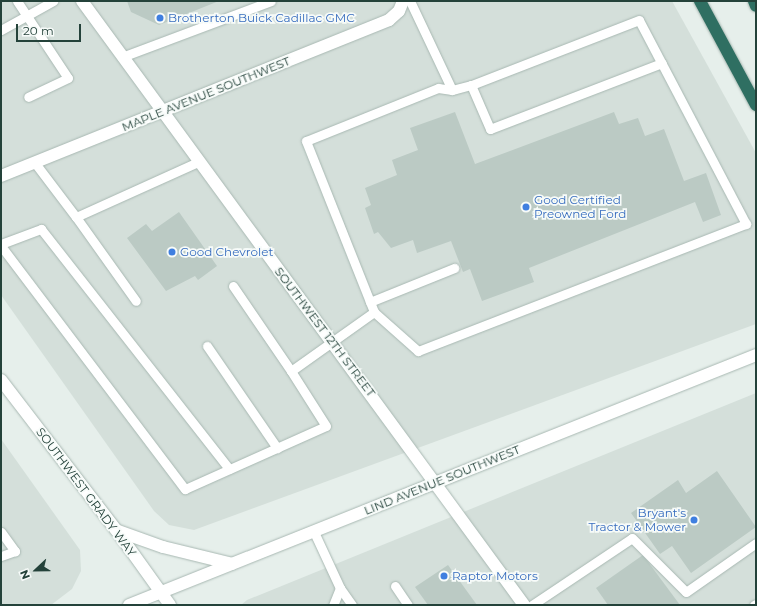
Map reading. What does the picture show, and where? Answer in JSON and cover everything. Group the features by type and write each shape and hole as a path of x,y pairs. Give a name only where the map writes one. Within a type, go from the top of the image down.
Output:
{"highway":[{"path":"700,1 756,105"},
{"path":"754,1 756,6"}],"street":[{"name":"SOUTHWEST 12TH STREET","path":"82,1 161,112 437,482 524,605"},
{"name":"MAPLE AVENUE SOUTHWEST","path":"1,176 389,20 399,11 403,1"},
{"name":"LIND AVENUE SOUTHWEST","path":"128,605 756,355"},
{"name":"SOUTHWEST GRADY WAY","path":"1,380 117,531 170,605"},
{"path":"117,531 148,543 232,564"}],"lane":[{"path":"17,1 28,15 68,78 28,97"},
{"path":"1,30 53,1"},
{"path":"122,57 271,1"},
{"path":"410,1 452,90"},
{"path":"639,20 746,224 418,351 374,312 306,141 438,88 452,90 471,85 639,20"},
{"path":"471,85 490,130 662,63"},
{"path":"76,217 198,162"},
{"path":"35,163 136,301"},
{"path":"229,469 41,229 1,245 185,489 326,426 291,371 233,286"},
{"path":"370,302 454,268"},
{"path":"291,371 374,312"},
{"path":"207,346 277,448"},
{"path":"1,532 14,551 1,556"},
{"path":"314,532 340,588 352,605"},
{"path":"532,605 632,538 686,592 756,543"},
{"path":"395,586 408,605"},
{"path":"333,605 340,588"}],"shaded area":[{"path":"1,1 672,1 756,153 756,324 194,530 169,525 154,511 1,295"},
{"path":"756,393 756,605 241,605 247,600"},
{"path":"1,439 80,550 81,571 72,589 51,605 1,605"}],"building":[{"name":"Brotherton Buick Cadillac GMC","path":"127,1 219,1 159,25 131,12"},
{"name":"Good Certified Preowned Ford","path":"455,112 475,164 614,112 619,124 638,118 645,136 664,129 684,181 706,173 721,215 703,222 695,202 529,268 534,282 482,301 470,269 463,272 451,241 417,253 413,240 391,248 378,232 374,234 365,208 371,205 365,188 397,175 392,160 418,150 410,128"},
{"name":"Good Chevrolet","path":"179,212 217,266 198,280 195,276 166,291 127,238 146,224 152,231"},
{"name":"Bryant's Tractor & Mower","path":"717,471 756,527 691,573 672,546 660,554 631,513 678,480 686,493"},
{"path":"643,555 680,605 608,605 596,588"},
{"name":"Raptor Motors","path":"448,565 477,605 428,605 415,587"}],"place":[{"name":"Brotherton Buick Cadillac GMC","path":"160,18"},
{"name":"Good Certified Preowned Ford","path":"526,207"},
{"name":"Good Chevrolet","path":"172,252"},
{"name":"Bryant's Tractor & Mower","path":"694,520"},
{"name":"Raptor Motors","path":"444,576"}]}
